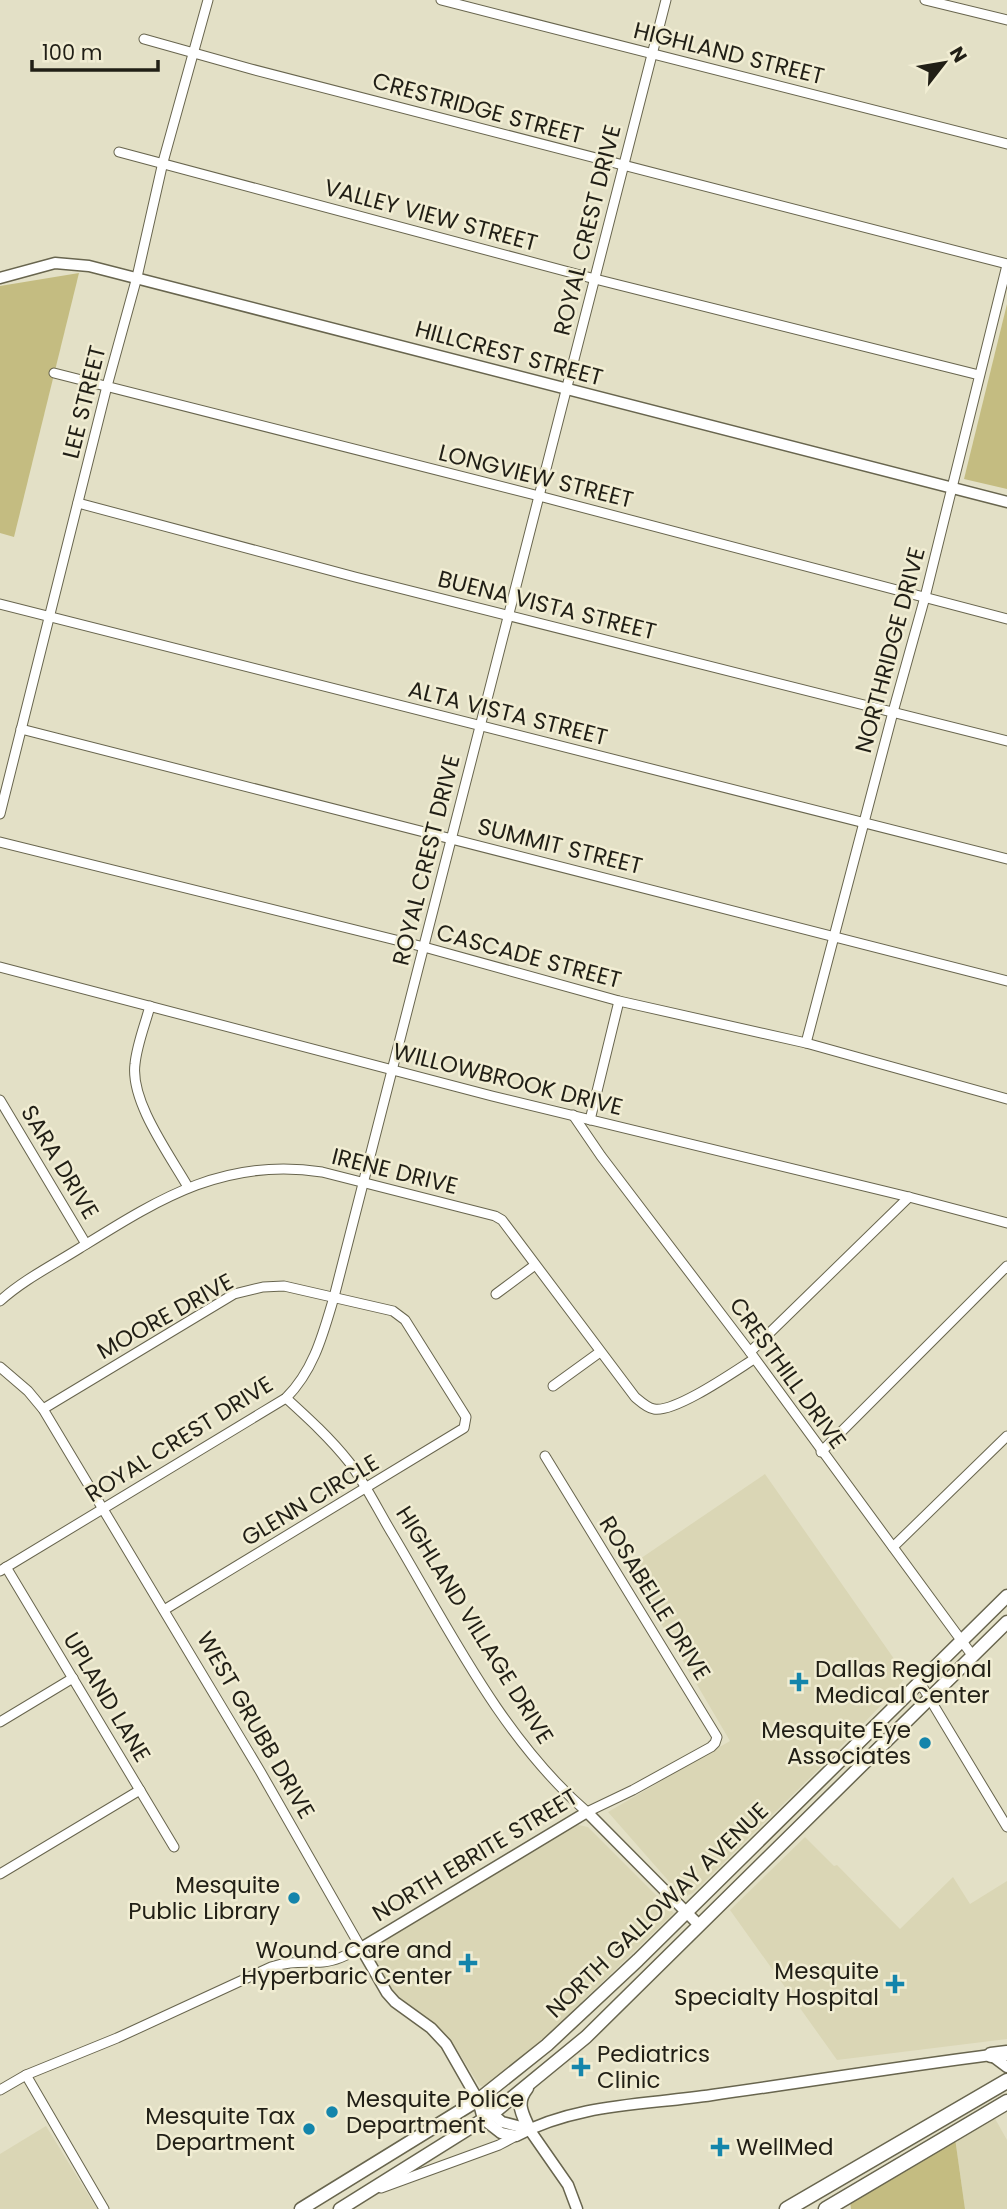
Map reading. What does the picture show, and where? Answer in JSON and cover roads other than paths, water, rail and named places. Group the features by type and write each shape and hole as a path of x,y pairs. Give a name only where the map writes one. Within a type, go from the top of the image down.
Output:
{"main road":[{"name":"NORTH GALLOWAY AVENUE","path":"301,2209 478,2100 572,2022 1007,1596"},
{"name":"NORTH GALLOWAY AVENUE","path":"340,2209 487,2117 586,2037 1007,1622"},
{"path":"883,1719 894,1732"},
{"path":"733,1891 730,1878 737,1862"},
{"path":"627,1998 620,1985 636,1970 642,1956"},
{"path":"572,2022 586,2037"},
{"path":"991,2055 1007,2053"},
{"path":"787,2209 1007,2081"},
{"path":"529,2129 519,2102 531,2082"},
{"path":"826,2209 1007,2102"}],"street":[{"name":"LEE STREET","path":"0,814 107,386 137,277 163,162 208,0"},
{"name":"HIGHLAND STREET","path":"441,0 1007,144"},
{"name":"ROYAL CREST DRIVE","path":"3,1569 286,1398 300,1384 318,1350 334,1297 666,0"},
{"path":"925,0 1007,20"},
{"name":"CRESTRIDGE STREET","path":"144,39 1007,265"},
{"name":"VALLEY VIEW STREET","path":"119,152 595,279 979,375"},
{"name":"HILLCREST STREET","path":"0,278 55,263 137,277 1007,502"},
{"name":"NORTHRIDGE DRIVE","path":"806,1043 925,597 1007,265"},
{"name":"LONGVIEW STREET","path":"54,373 539,496 1007,619"},
{"name":"BUENA VISTA STREET","path":"78,503 355,577 1007,741"},
{"name":"ALTA VISTA STREET","path":"0,604 1007,859"},
{"name":"SUMMIT STREET","path":"21,729 1007,981"},
{"name":"CASCADE STREET","path":"0,842 424,947 619,1001 806,1043 1007,1099"},
{"name":"WILLOWBROOK DRIVE","path":"0,967 523,1104 909,1196 1007,1223"},
{"path":"590,1120 619,1001"},
{"path":"150,1006 135,1063 136,1087 141,1104 188,1187"},
{"name":"SARA DRIVE","path":"0,1100 86,1244"},
{"name":"CRESTHILL DRIVE","path":"573,1115 972,1655"},
{"name":"IRENE DRIVE","path":"0,1301 86,1244 188,1187 221,1176 296,1168 495,1216 502,1220 635,1398 646,1406 656,1410 669,1407 715,1384 752,1356"},
{"path":"752,1356 909,1196"},
{"path":"496,1294 535,1265"},
{"path":"821,1452 1007,1266"},
{"name":"MOORE DRIVE","path":"43,1409 234,1294 263,1287 284,1286 393,1311 405,1320 466,1417"},
{"path":"552,1386 600,1352"},
{"name":"WEST GRUBB DRIVE","path":"0,1367 28,1391 43,1409 164,1610 387,1993 431,2028 446,2044 487,2117"},
{"name":"HIGHLAND VILLAGE DRIVE","path":"286,1398 317,1426 351,1464 486,1691 521,1743 557,1786 587,1812 699,1925"},
{"name":"GLENN CIRCLE","path":"164,1610 464,1428 466,1417"},
{"path":"892,1547 1007,1436"},
{"name":"ROSABELLE DRIVE","path":"545,1456 642,1617 714,1729 717,1737 715,1743 697,1754"},
{"name":"UPLAND LANE","path":"3,1569 74,1678 174,1847"},
{"path":"0,1723 74,1678"},
{"path":"919,1681 1007,1827"},
{"name":"NORTH EBRITE STREET","path":"0,2090 26,2075 117,2038 271,1967 288,1962 325,1962 344,1957 587,1812 697,1754"},
{"path":"0,1874 140,1790"},
{"path":"369,2192 499,2145 529,2129 567,2115 604,2107 711,2096 823,2077 991,2055 1007,2067"},
{"path":"26,2075 104,2209"},
{"path":"487,2117 529,2129 568,2185 577,2209"},
{"path":"487,2117 501,2133 516,2136"}],"place":[{"name":"Dallas Regional Medical Center","path":"799,1682"},
{"name":"Mesquite Eye Associates","path":"925,1743"},
{"name":"Mesquite Public Library","path":"294,1898"},
{"name":"Wound Care and Hyperbaric Center","path":"468,1963"},
{"name":"Mesquite Specialty Hospital","path":"895,1984"},
{"name":"Pediatrics Clinic","path":"581,2067"},
{"name":"Mesquite Police Department","path":"332,2112"},
{"name":"Mesquite Tax Department","path":"309,2129"},
{"name":"WellMed","path":"720,2147"}]}
